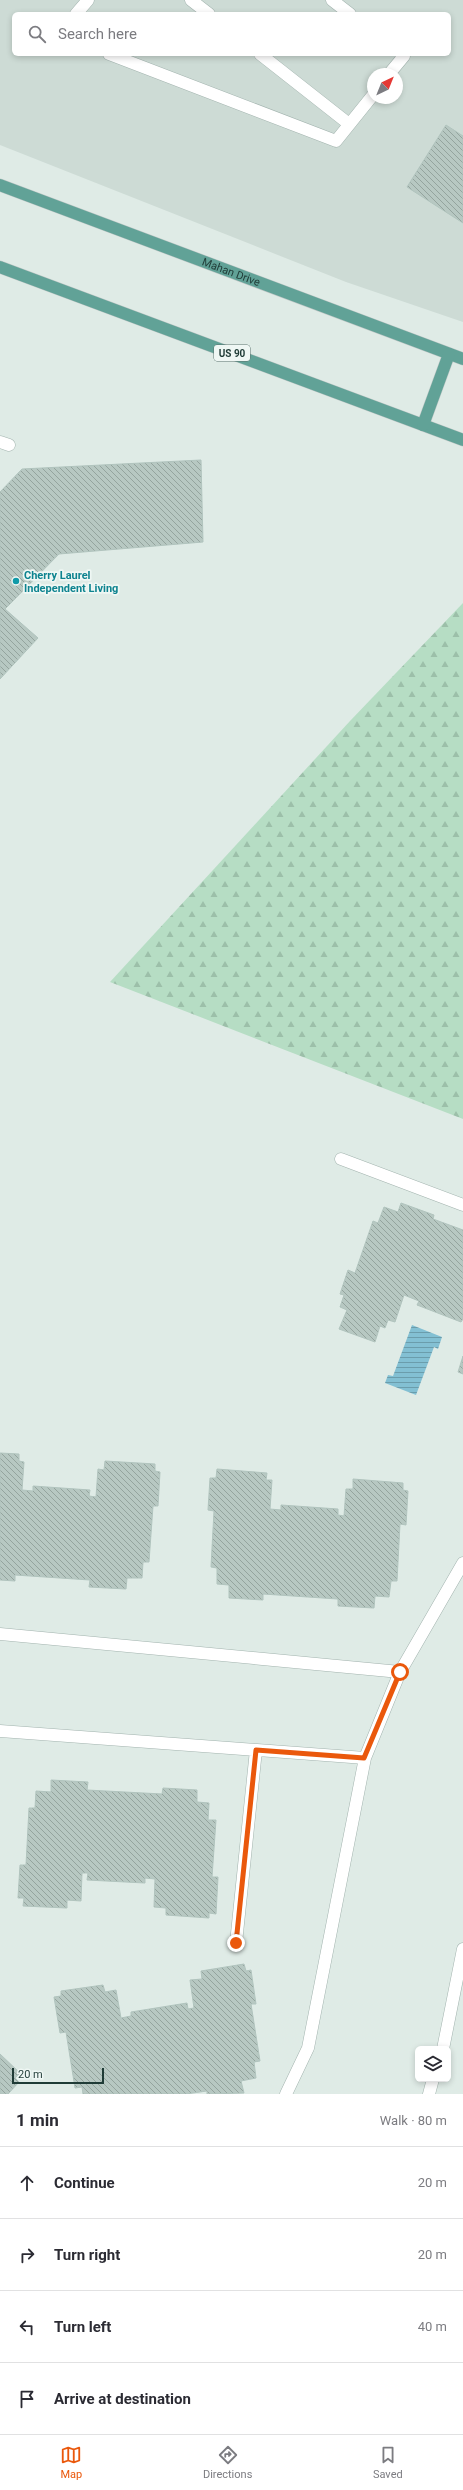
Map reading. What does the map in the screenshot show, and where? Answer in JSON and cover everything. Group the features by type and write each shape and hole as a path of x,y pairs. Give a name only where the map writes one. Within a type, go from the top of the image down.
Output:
{"main road":[{"name":"Mahan Drive","path":"0,185 463,359"},
{"name":"US 90","path":"0,267 463,440"},
{"path":"423,425 449,354"}],"street":[{"path":"78,12 88,0"},
{"path":"191,0 206,12"},
{"path":"332,0 347,12"},
{"path":"114,56 336,141 367,102"},
{"path":"263,56 349,124"},
{"path":"394,68 404,56"},
{"path":"341,1159 463,1205"},
{"path":"286,2094 308,2048 364,1758 400,1672 463,1563"},
{"path":"0,1634 400,1672"},
{"path":"0,1730 364,1758"},
{"path":"236,1943 256,1750"},
{"path":"444,2046 463,1948"},
{"path":"429,2094 432,2082"}],"shaded area":[{"path":"0,0 463,0 463,322 346,282 0,145"}],"green space":[{"path":"463,603 463,1119 110,982 350,721"}],"water":[{"path":"412,1325 442,1337 438,1349 434,1347 416,1395 385,1383 388,1375 393,1376"}],"building":[{"path":"446,125 463,136 463,223 407,187"},
{"name":"Cherry Laurel Independent Living","path":"201,460 203,542 59,554 5,609 38,638 0,679 0,492 22,469"},
{"path":"401,1203 434,1215 433,1219 463,1230 463,1319 461,1322 417,1305 419,1301 404,1295 395,1322 388,1320 385,1328 380,1326 375,1342 339,1329 347,1310 340,1307 344,1295 340,1294 348,1270 355,1273 373,1221 378,1223 384,1207 398,1212"},
{"path":"463,1356 463,1374 458,1372"},
{"path":"0,1453 19,1454 19,1461 24,1462 22,1490 33,1491 33,1486 90,1490 89,1496 96,1497 98,1469 104,1470 105,1461 155,1464 155,1471 160,1472 158,1506 153,1506 149,1562 143,1562 142,1578 127,1578 126,1589 89,1587 90,1580 15,1575 15,1581 0,1580"},
{"path":"217,1469 267,1473 266,1480 272,1480 270,1509 281,1510 281,1505 338,1509 338,1515 344,1516 346,1489 353,1489 353,1479 403,1483 403,1490 408,1491 406,1525 400,1524 397,1581 391,1581 389,1597 375,1596 374,1608 338,1606 338,1599 263,1594 263,1600 229,1598 229,1585 217,1584 217,1568 211,1567 214,1511 208,1510 210,1478 216,1478"},
{"path":"51,1780 88,1782 87,1790 162,1794 163,1788 197,1790 197,1802 209,1803 208,1820 216,1820 212,1877 218,1877 216,1914 209,1913 209,1918 166,1915 166,1908 154,1907 155,1879 145,1878 145,1883 87,1880 88,1873 82,1873 81,1901 67,1900 67,1908 23,1906 24,1898 18,1898 20,1865 26,1865 29,1808 35,1808 36,1791 51,1792"},
{"path":"244,1964 246,1971 251,1970 256,2004 251,2004 260,2061 254,2062 256,2078 241,2081 244,2093 207,2094 207,2091 186,2094 83,2094 82,2087 75,2088 66,2032 60,2033 54,1997 61,1996 61,1991 103,1985 105,1992 116,1990 121,2018 131,2016 131,2012 187,2003 188,2009 194,2008 190,1980 202,1979 201,1971"},
{"path":"0,2054 20,2073 15,2078 19,2082 8,2094 0,2094"}],"place":[{"name":"Cherry Laurel Independent Living","path":"16,581"}],"route":[{"path":"236,1943 256,1750 364,1758 400,1672"}]}
